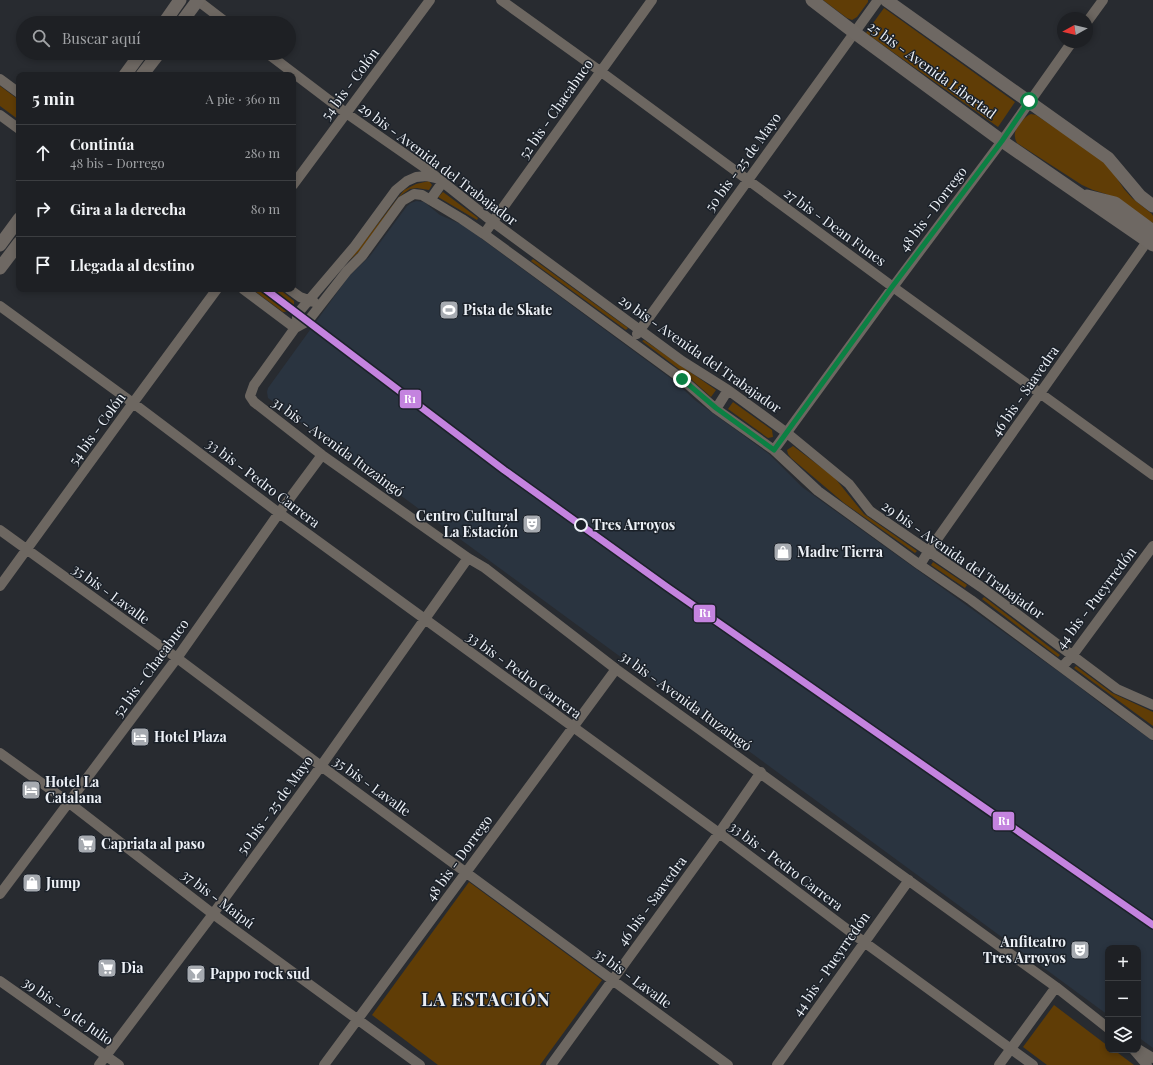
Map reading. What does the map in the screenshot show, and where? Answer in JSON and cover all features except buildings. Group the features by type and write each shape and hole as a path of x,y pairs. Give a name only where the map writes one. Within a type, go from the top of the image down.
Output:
{"main road":[{"path":"169,16 180,0"},
{"path":"186,16 198,0"},
{"name":"25 bis - Avenida Libertad","path":"812,0 854,33 1002,141 1081,194 1152,238"},
{"path":"886,0 1108,158 1140,196 1153,206"},
{"path":"127,72 137,60"},
{"path":"144,72 154,60"},
{"path":"0,245 16,224"},
{"path":"0,268 16,246"}],"street":[{"path":"198,0 218,16"},
{"name":"54 bis - Colón","path":"296,180 430,0"},
{"name":"27 bis - Dean Funes","path":"501,0 600,71 892,287 1153,475"},
{"name":"52 bis - Chacabuco","path":"484,234 652,0"},
{"name":"50 bis - 25 de Mayo","path":"632,343 747,180 878,0"},
{"path":"1093,14 1103,0"},
{"name":"48 bis - Dorrego","path":"774,450 892,287 1002,141 1068,48"},
{"name":"29 bis - Avenida del Trabajador","path":"276,60 292,72"},
{"name":"29 bis - Avenida del Trabajador","path":"296,75 346,113 425,168 439,181 493,222 682,361 728,390 787,433 849,484 870,511 981,587 1117,689 1153,705"},
{"path":"0,79 16,91"},
{"path":"0,115 16,127"},
{"path":"295,328 298,313 355,246 396,190 407,181 416,177 427,176 439,181 430,200"},
{"name":"29 bis - Avenida del Trabajador","path":"320,306 347,271 362,256 402,201 414,194 422,195 484,234 682,379 716,408 774,450 818,491 971,600 1153,734"},
{"name":"46 bis - Saavedra","path":"920,565 1152,238"},
{"path":"521,262 530,249"},
{"name":"54 bis - Colón","path":"0,586 215,292"},
{"path":"247,292 295,328"},
{"path":"293,292 300,297 320,306 308,321 295,328"},
{"name":"33 bis - Pedro Carrera","path":"0,306 133,403 279,513 1033,1065"},
{"name":"31 bis - Avenida Ituzaingó","path":"295,328 254,385 250,396 254,402 322,455 468,558 485,568 616,669 761,772 1056,987 1105,1026"},
{"path":"716,408 728,390"},
{"name":"52 bis - Chacabuco","path":"0,894 177,658 279,513 322,455"},
{"name":"35 bis - Lavalle","path":"0,530 177,658 321,766 728,1065"},
{"name":"44 bis - Pueyrredón","path":"1062,667 1072,656 1153,546"},
{"name":"50 bis - 25 de Mayo","path":"99,1065 213,914 321,766 468,558"},
{"path":"971,600 981,587"},
{"name":"48 bis - Dorrego","path":"324,1065 616,669"},
{"name":"37 bis - Maipú","path":"0,753 68,802 213,914 420,1065"},
{"name":"46 bis - Saavedra","path":"551,1065 719,834 761,772"},
{"name":"44 bis - Pueyrredón","path":"777,1065 909,880"},
{"name":"39 bis - 9 de Julio","path":"0,980 119,1065"},
{"path":"999,1065 1056,987"},
{"path":"1141,1051 1153,1058"},
{"path":"1137,1053 1148,1065"}],"shaded area":[{"path":"823,0 868,0 868,2 857,17 852,20"},
{"path":"884,8 1015,102 998,127 866,33"},
{"path":"0,86 16,98 16,118 0,106"},
{"path":"1031,114 1036,115 1103,160 1132,198 1152,214 1153,223 1106,194 1082,185 1017,143 1015,138 1016,130 1023,120"},
{"path":"429,181 432,185 429,190 417,188 410,189 399,197 361,250 345,264 404,190 416,184"},
{"path":"443,192 478,218 477,220 438,197"},
{"path":"416,201 424,202 440,215 463,225 673,380 696,401 769,454 802,487 1153,741 1153,1048 1141,1039 1141,945 1105,945 1105,1013 268,398 268,388 349,276 370,256 407,206"},
{"path":"533,259 628,328 626,330 531,261"},
{"path":"256,292 283,292 294,301 294,306 291,311 283,312"},
{"path":"644,340 716,390 711,397 684,373 642,341"},
{"path":"733,402 772,430 773,437 768,438 728,409"},
{"path":"793,446 834,477 864,514 917,551 915,553 844,503 791,458 787,450"},
{"path":"933,562 967,585 965,588 931,565"},
{"path":"984,597 1060,655 1058,657 982,599"},
{"path":"1076,666 1112,693 1153,712 1153,726 1074,668"},
{"path":"469,882 602,980 540,1065 438,1065 372,1015"},
{"path":"1054,1005 1105,1044 1105,1053 1118,1053 1134,1065 1047,1065 1023,1047"}],"transit line":[{"name":"R1","path":"269,292 504,470 667,587 1153,925"}],"place":[{"name":"Pista de Skate","path":"449,310"},
{"name":"Centro Cultural La Estación","path":"532,524"},
{"name":"Tres Arroyos","path":"581,525"},
{"name":"Madre Tierra","path":"783,552"},
{"name":"Hotel Plaza","path":"140,737"},
{"name":"Hotel La Catalana","path":"31,790"},
{"name":"Capriata al paso","path":"87,844"},
{"name":"Jump","path":"32,883"},
{"name":"Anfiteatro Tres Arroyos","path":"1080,950"},
{"name":"Dia","path":"107,968"},
{"name":"Pappo rock sud","path":"196,974"}],"district":[{"name":"LA ESTACIÓN","path":"486,1000"}],"route":[{"path":"682,379 716,408 774,450 892,287 1002,141 1029,101"}]}
